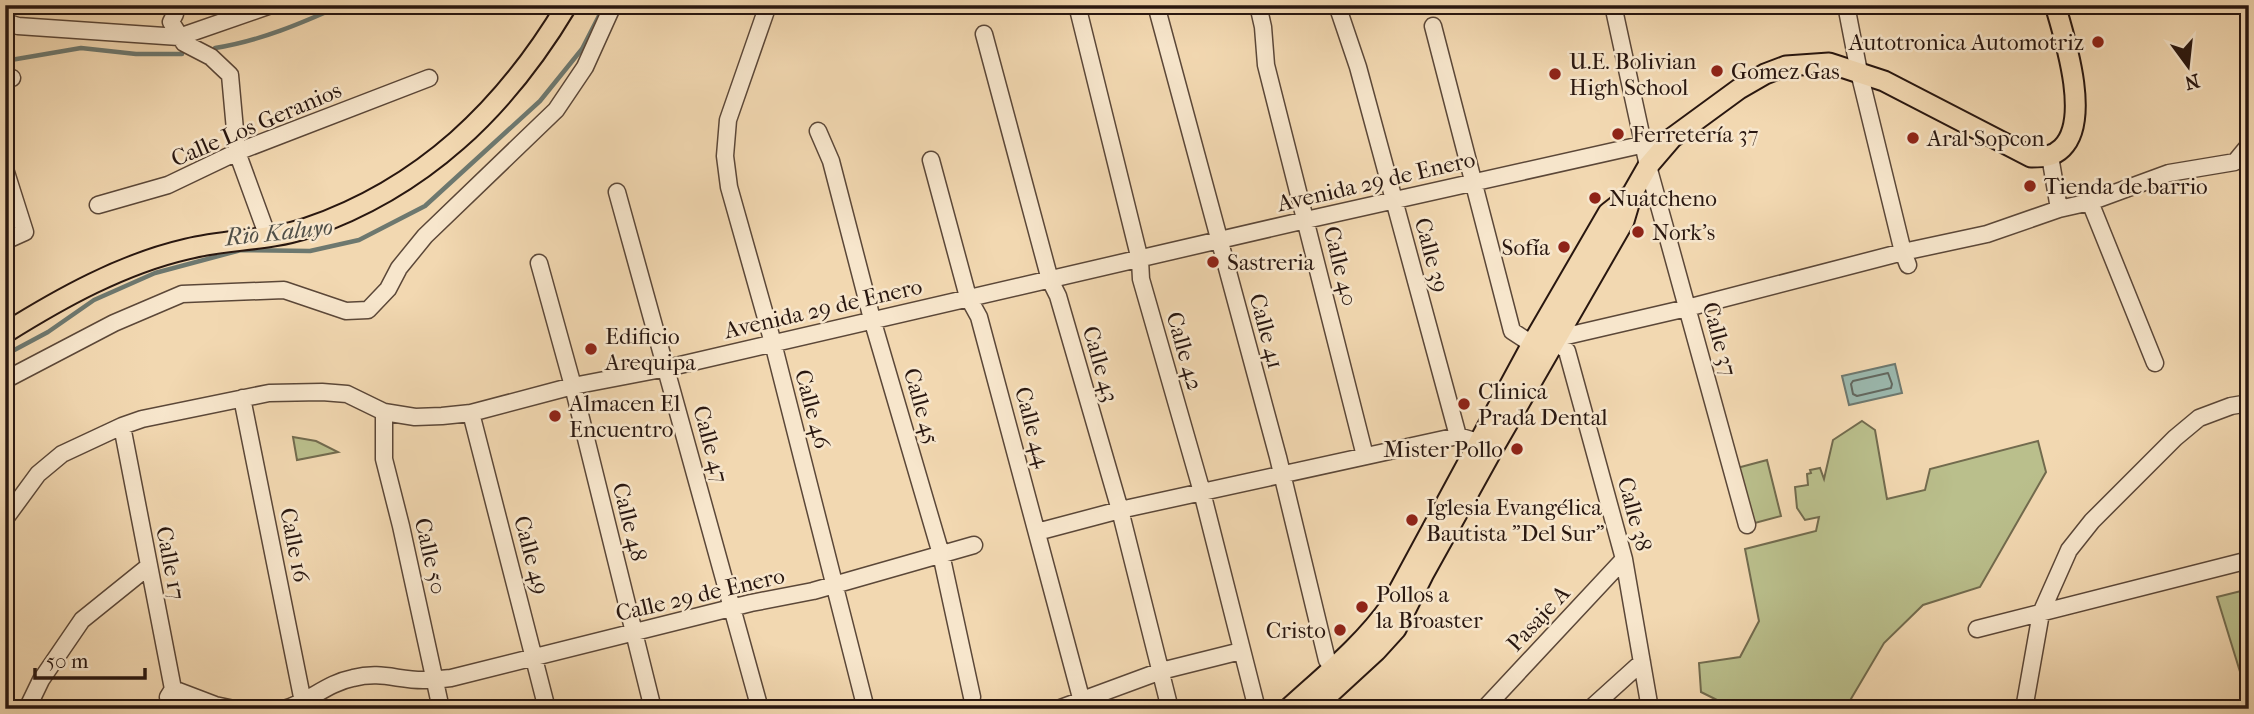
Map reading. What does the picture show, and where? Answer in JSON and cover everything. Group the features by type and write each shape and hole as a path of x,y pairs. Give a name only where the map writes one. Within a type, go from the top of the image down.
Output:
{"main road":[{"path":"5,333 78,291 149,259 189,248 268,237 306,228 380,195 427,166 459,141 524,70 567,5"},
{"path":"1313,709 1391,605 1486,444 1555,340 1624,221 1632,194 1648,166 1672,138 1739,89 1786,66 1829,64 1884,81 2031,157 2050,156 2063,147 2075,116 2069,54 2055,5"},
{"path":"1486,444 1532,344 1608,213 1632,194"},
{"path":"1288,709 1339,674"}],"street":[{"path":"174,5 172,22 182,40"},
{"path":"182,40 271,5"},
{"path":"5,380 114,323 182,294 284,290 346,311 368,310 388,289 399,268 425,236 556,110 585,67 613,5"},
{"name":"Calle 46","path":"768,5 728,120 725,156 729,187 773,344 866,709"},
{"name":"Calle 42","path":"1077,5 1140,260 1140,279 1202,492 1257,709"},
{"name":"Calle 41","path":"1156,5 1283,475 1326,660 1339,674"},
{"name":"Calle 40","path":"1258,5 1266,65 1365,456"},
{"name":"Calle 39","path":"1338,5 1358,67 1458,436"},
{"path":"1613,5 1643,145"},
{"path":"1846,5 1859,72 1906,259"},
{"path":"5,22 18,26 182,40 211,57 230,75 237,152 268,237"},
{"path":"1433,26 1512,331 1532,344 1906,259 2059,209 2090,202 2169,173 2235,162 2249,145"},
{"name":"Calle 43","path":"984,34 1050,280 1058,296 1120,510 1170,709"},
{"name":"Calle Los Geranios","path":"98,205 168,185 237,152 429,78"},
{"name":"Calle 45","path":"818,131 831,161 872,319 941,554 972,697"},
{"name":"Avenida 29 de Enero","path":"5,519 38,474 62,454 122,426 242,398 269,393 322,392 347,394 384,412 415,417 471,413 573,386 667,368 1672,138"},
{"name":"Calle 37","path":"1643,145 1747,525"},
{"path":"2050,156 2059,209"},
{"name":"Calle 44","path":"931,160 968,297 979,317 1083,704"},
{"path":"5,169 25,232 5,241"},
{"name":"Calle 47","path":"617,192 760,709"},
{"path":"2090,202 2155,363"},
{"name":"Calle 48","path":"539,263 573,386 653,709"},
{"name":"Calle 38","path":"1555,340 1567,351 1624,559 1650,709"},
{"name":"Calle 16","path":"242,398 303,702"},
{"path":"2024,709 2040,614 2069,550 2092,521 2175,438 2199,418 2231,406 2249,403"},
{"name":"Calle 50","path":"384,412 384,459 441,709"},
{"name":"Calle 49","path":"471,413 547,709"},
{"name":"Calle 17","path":"122,426 173,689 173,709"},
{"path":"1038,532 1120,510 1458,436 1486,444"},
{"name":"Calle 29 de Enero","path":"284,709 303,702 326,687 362,676 374,674 421,680 451,678 835,585 974,545"},
{"name":"Pasaje A","path":"1484,709 1624,559"},
{"path":"1977,629 2249,560"},
{"path":"27,709 41,680 82,620 149,566"},
{"path":"1058,709 1083,704 1161,671 1241,651"},
{"path":"1590,709 1642,662"},
{"path":"162,709 173,689 215,705 234,709"}],"green space":[{"path":"1862,421 1875,430 1887,499 1925,490 1930,469 2038,441 2046,472 1980,587 1923,605 1884,643 1845,709 1735,709 1701,692 1699,663 1740,657 1759,621 1745,549 1816,531 1819,517 1805,520 1797,508 1795,487 1808,485 1807,474 1811,473 1810,470 1820,468 1824,479 1833,440"},
{"path":"293,437 316,441 338,452 297,460"},
{"path":"1767,460 1781,516 1751,524 1737,468"},
{"path":"2249,589 2249,701 2217,597"}],"water":[{"path":"1895,364 1902,393 1849,405 1842,376"}],"waterway":[{"path":"215,48 264,36 342,5"},
{"name":"Rio Kaluyo","path":"5,355 48,332 94,300 155,273 241,250 310,251 359,240 425,206 540,101 582,49 602,10"},
{"path":"5,61 81,48 136,54 182,54"}],"place":[{"name":"Autotronica Automotriz","path":"2098,42"},
{"name":"Gomez Gas","path":"1717,71"},
{"name":"U.E. Bolivian High School","path":"1555,74"},
{"name":"Ferretería 37","path":"1618,134"},
{"name":"Aral Sopcon","path":"1913,138"},
{"name":"Tienda de barrio","path":"2030,186"},
{"name":"Nuatcheno","path":"1595,198"},
{"name":"Nork's","path":"1638,232"},
{"name":"Sofía","path":"1564,247"},
{"name":"Sastreria","path":"1213,262"},
{"name":"Edificio Arequipa","path":"591,349"},
{"name":"Clinica Prada Dental","path":"1464,404"},
{"name":"Almacen El Encuentro","path":"555,416"},
{"name":"Mister Pollo","path":"1517,449"},
{"name":"Iglesia Evangélica Bautista \"Del Sur\"","path":"1412,520"},
{"name":"Pollos a la Broaster","path":"1362,607"},
{"name":"Cristo","path":"1340,630"}]}
